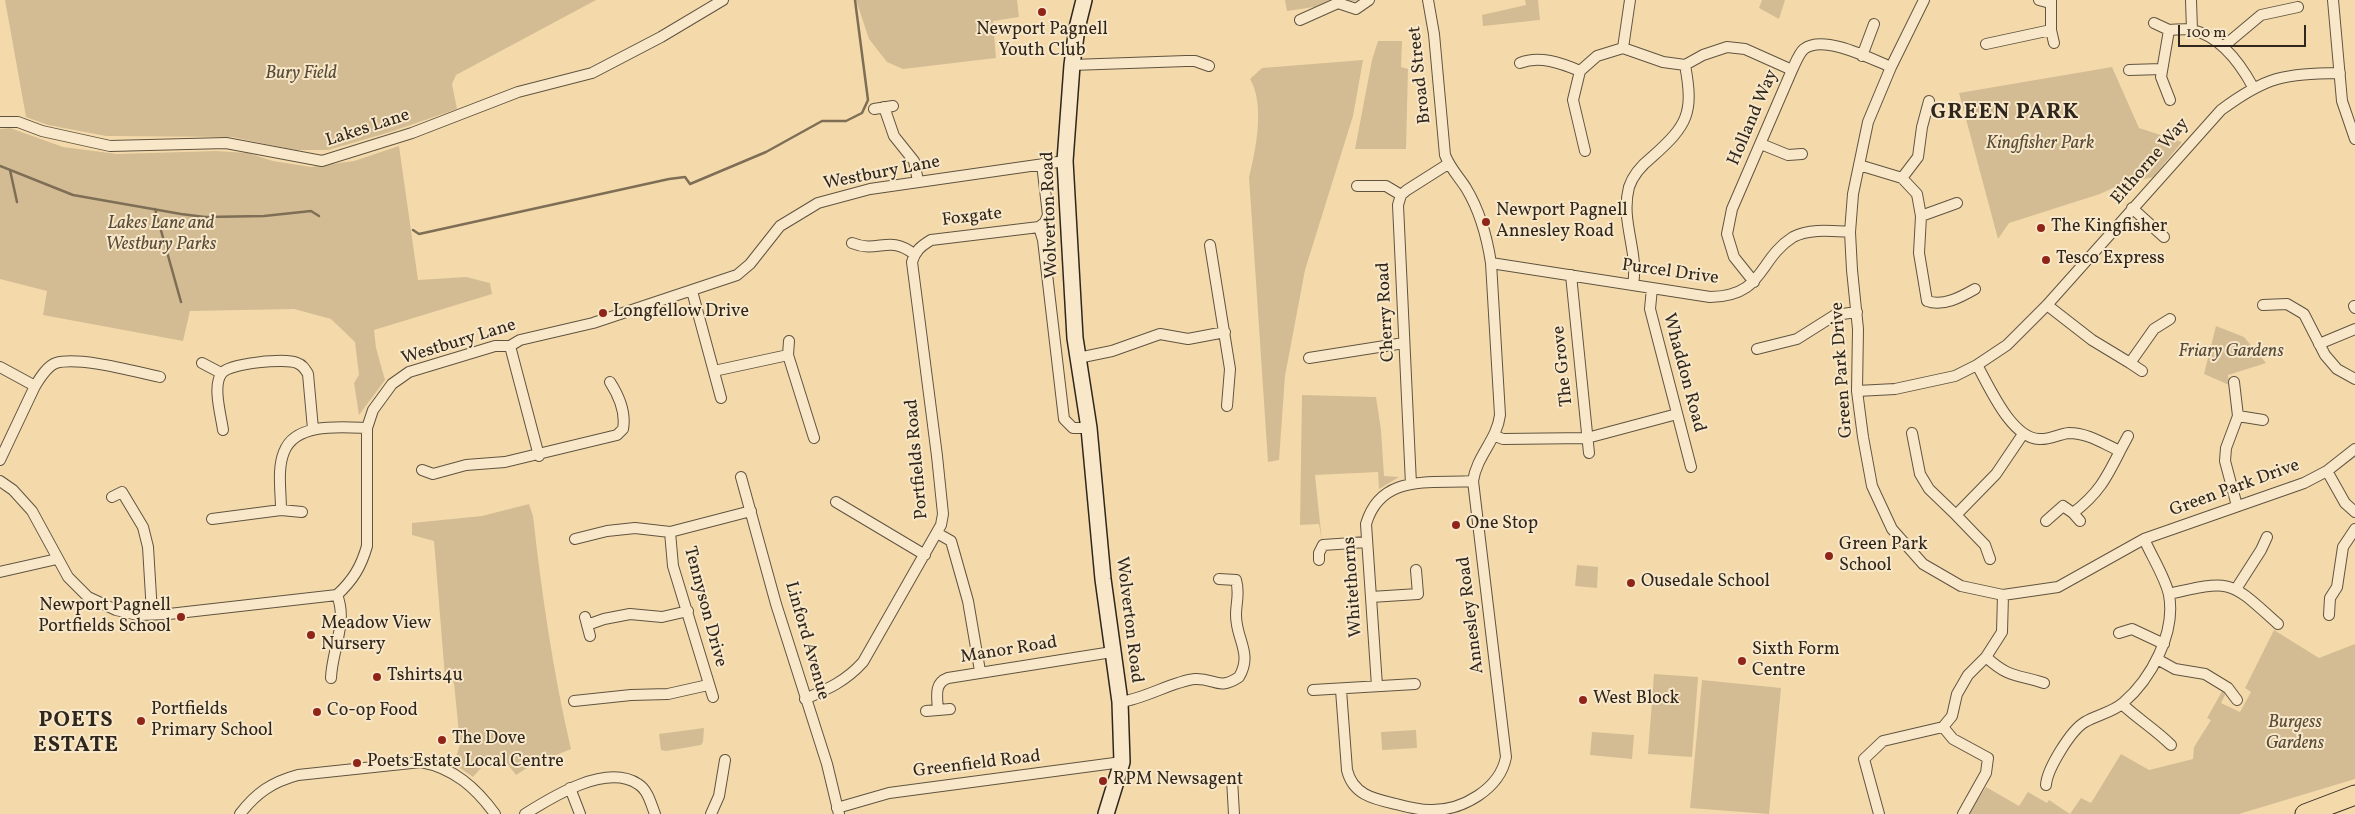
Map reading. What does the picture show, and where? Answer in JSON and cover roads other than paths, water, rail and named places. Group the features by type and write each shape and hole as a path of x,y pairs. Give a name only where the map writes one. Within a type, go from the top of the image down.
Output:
{"highway":[{"path":"2305,814 2355,795"}],"street":[{"name":"Lakes Lane","path":"0,122 18,122 42,131 110,146 226,143 322,161 412,133 518,92 592,73 661,37 723,0"},
{"name":"Wolverton Road","path":"1084,0 1077,28 1072,65 1065,161 1078,358 1089,428 1112,652 1120,702 1122,762 1106,814"},
{"path":"1300,20 1338,3 1356,9 1369,0"},
{"name":"Broad Street","path":"1428,0 1434,34 1444,147"},
{"path":"1623,48 1630,0"},
{"name":"Green Park Drive","path":"1924,0 1891,67 1868,122 1853,194 1850,232 1857,312 1857,391 1872,486 1892,529 1923,564 1961,586 2003,595 2058,587 2144,539 2304,483 2327,471 2355,449"},
{"path":"2039,0 2050,2 2051,30 2054,43"},
{"path":"2191,0 2192,30"},
{"path":"2333,0 2342,101 2355,139"},
{"path":"2224,46 2261,15 2298,7"},
{"path":"2154,23 2169,30 2192,30 2224,46 2244,71 2253,87"},
{"path":"1862,56 1874,24"},
{"path":"1986,44 2051,30"},
{"path":"2169,30 2161,77 2170,100"},
{"name":"Holland Way","path":"1754,282 1734,257 1727,234 1732,209 1792,70 1804,50 1817,44 1831,44 1891,67"},
{"path":"1585,151 1573,100 1580,71 1597,56 1623,48 1663,62 1684,65 1703,55 1727,47 1745,49 1792,70"},
{"path":"1520,63 1530,58 1558,62 1580,71"},
{"path":"1072,65 1195,61 1209,66"},
{"path":"1633,285 1636,267 1626,218 1630,187 1641,166 1679,129 1688,115 1690,94 1684,65"},
{"path":"2129,70 2162,68"},
{"name":"Elthorne Way","path":"1857,391 1895,389 1946,378 1977,365 2007,345 2047,305 2221,110 2253,87 2284,76 2340,73"},
{"path":"1902,178 1918,157 1922,127 1929,101"},
{"path":"884,107 894,136 914,161 918,181"},
{"path":"1761,144 1788,155 1802,154"},
{"name":"Annesley Road","path":"1341,690 1347,770 1350,781 1360,792 1372,799 1421,809 1443,811 1474,799 1494,783 1504,768 1506,757 1473,481 1475,468 1480,456 1495,436 1500,414 1491,263 1487,239 1477,210 1466,188 1448,164 1444,147"},
{"name":"Westbury Lane","path":"337,595 354,580 367,546 367,428 373,410 392,384 409,372 495,346 510,346 520,340 592,323 737,275 750,264 780,226 818,203 870,189 1065,161"},
{"path":"1039,227 1045,222 1048,215 1042,164"},
{"path":"1357,186 1386,186 1402,195 1448,164"},
{"path":"1859,165 1902,178 1917,194 1921,216 1919,253 1927,301 1935,304 1961,297 1975,289"},
{"name":"Cherry Road","path":"1402,195 1398,205 1411,484"},
{"path":"1921,216 1957,202"},
{"path":"2132,208 2164,237"},
{"name":"Wolverton Road","path":"1039,227 1044,240 1064,419 1074,428 1089,428"},
{"name":"Foxgate","path":"914,254 931,240 1039,227"},
{"name":"Purcel Drive","path":"1491,263 1710,297 1726,297 1742,291 1754,282 1777,251 1795,236 1818,231 1850,232"},
{"path":"852,242 865,248 895,243 904,246 914,254"},
{"path":"1210,245 1230,369 1227,406"},
{"name":"Portfields Road","path":"805,699 834,687 850,676 862,662 925,555 937,533 943,514 912,262 914,254"},
{"name":"The Grove","path":"1571,275 1589,453"},
{"name":"Whaddon Road","path":"1652,288 1650,309 1690,467"},
{"path":"692,291 721,398"},
{"path":"2263,305 2287,304 2304,314 2319,344 2337,369 2355,379"},
{"path":"2047,305 2092,340 2142,371"},
{"path":"1758,349 1797,340 1835,314 1857,312"},
{"path":"2130,363 2154,329 2170,319"},
{"path":"2319,344 2355,329"},
{"path":"1078,358 1112,351 1160,334 1188,340 1225,332"},
{"path":"789,341 788,354 814,438"},
{"path":"1310,358 1404,343"},
{"path":"510,346 539,456"},
{"path":"714,371 788,354"},
{"path":"223,430 217,384 221,373 230,367 286,360 297,363 308,374 313,429"},
{"path":"0,460 35,386 42,375 55,363 73,362 160,377"},
{"path":"202,363 221,373"},
{"path":"1977,365 2008,419 2023,434 2038,440 2069,433 2090,436 2120,451"},
{"path":"0,367 35,386"},
{"path":"422,470 433,474 466,465 505,462 539,456 616,435 623,429 624,422 618,395 610,382"},
{"path":"2234,382 2238,416 2226,448 2225,462 2237,506"},
{"path":"1495,436 1503,439 1587,438 1677,414"},
{"path":"2238,416 2263,420"},
{"path":"281,510 280,470 284,451 295,438 313,429 367,428"},
{"path":"1912,433 1920,474 1929,489 1985,545 1990,559"},
{"path":"1956,515 1996,474 2023,434"},
{"path":"2046,521 2063,506 2077,517 2106,479 2128,436"},
{"path":"2327,471 2345,503 2355,512"},
{"name":"Linford Avenue","path":"741,477 805,699 828,764 838,811"},
{"path":"0,481 13,490 32,511 68,577 88,597 116,610 138,615 152,613 169,614 337,595 342,616 331,660 331,678"},
{"name":"Whitethorns","path":"1377,686 1366,524 1376,502 1395,487 1411,484 1473,481"},
{"path":"112,497 122,492 143,527 148,547 152,613"},
{"path":"836,502 845,505 925,555"},
{"path":"212,519 281,510 302,512"},
{"name":"Tennyson Drive","path":"713,697 670,555 670,532 751,511"},
{"path":"580,534 635,528 670,532"},
{"path":"2329,614 2330,598 2337,587 2343,547 2355,529"},
{"path":"937,533 951,541 968,601 980,671"},
{"path":"2236,589 2261,550 2267,537"},
{"path":"2046,785 2046,776 2074,731 2084,723 2122,704 2157,659 2170,630 2169,594 2144,539"},
{"path":"1319,560 1319,553 1323,545 1367,542"},
{"path":"0,572 57,559"},
{"path":"1371,597 1418,594 1416,570"},
{"path":"1120,702 1133,700 1194,679 1219,685 1226,684 1239,677 1244,668 1246,658 1236,616 1240,592 1236,580 1219,579"},
{"path":"2169,594 2212,584 2225,585 2236,589 2256,602 2278,624"},
{"path":"1879,814 1864,759 1883,741 1943,727 1952,716 1957,694 1968,674 1986,657 2002,632 2003,595"},
{"path":"590,636 586,621 630,614 662,617 688,610"},
{"path":"2119,633 2132,630 2164,644"},
{"name":"Manor Road","path":"938,710 936,691 942,680 980,671 1112,652"},
{"path":"1986,657 2001,670 2017,677 2044,683"},
{"path":"2157,659 2175,669 2205,674 2228,688 2237,700"},
{"path":"1313,690 1341,690 1415,684"},
{"name":"Tennyson Drive","path":"580,697 668,694 708,685"},
{"path":"2122,704 2138,719 2158,732 2171,745"},
{"path":"926,711 950,709"},
{"path":"1943,727 1953,739 1988,758 1986,773 1963,814"},
{"path":"711,814 719,796 725,760"},
{"path":"240,814 263,789 279,780 298,776 421,762 438,765 458,776 476,790 495,814"},
{"name":"Greenfield Road","path":"838,811 889,793 1122,762"},
{"path":"525,814 584,782 619,778 638,784 648,794 655,814"},
{"path":"1232,780 1234,814"},
{"path":"570,788 580,814"}],"waterway":[{"path":"413,230 419,234 669,179 685,177 690,184 766,152 822,121 846,121 862,113 868,100 855,0"},
{"path":"0,166 73,195 181,214 205,217 264,216 311,211 319,216"},
{"path":"10,170 17,202"},
{"path":"155,209 181,302"}],"place":[{"name":"Newport Pagnell Youth Club","path":"1042,12"},
{"name":"Newport Pagnell Annesley Road","path":"1486,222"},
{"name":"The Kingfisher","path":"2041,228"},
{"name":"Tesco Express","path":"2046,260"},
{"name":"Longfellow Drive","path":"603,313"},
{"name":"One Stop","path":"1456,525"},
{"name":"Green Park School","path":"1829,556"},
{"name":"Ousedale School","path":"1631,583"},
{"name":"Newport Pagnell Portfields School","path":"181,617"},
{"name":"Meadow View Nursery","path":"311,635"},
{"name":"Sixth Form Centre","path":"1742,661"},
{"name":"Tshirts4u","path":"377,677"},
{"name":"West Block","path":"1583,700"},
{"name":"Co-op Food","path":"317,712"},
{"name":"Portfields Primary School","path":"141,721"},
{"name":"The Dove","path":"442,740"},
{"name":"Poets Estate Local Centre","path":"357,763"},
{"name":"RPM Newsagent","path":"1103,781"}],"district":[{"name":"GREEN PARK","path":"2005,114"},
{"name":"POETS ESTATE","path":"76,734"}],"park label":[{"name":"Bury Field","path":"301,75"},
{"name":"Kingfisher Park","path":"2040,145"},
{"name":"Lakes Lane and Westbury Parks","path":"161,235"},
{"name":"Friary Gardens","path":"2231,353"},
{"name":"Burgess Gardens","path":"2295,734"}]}
